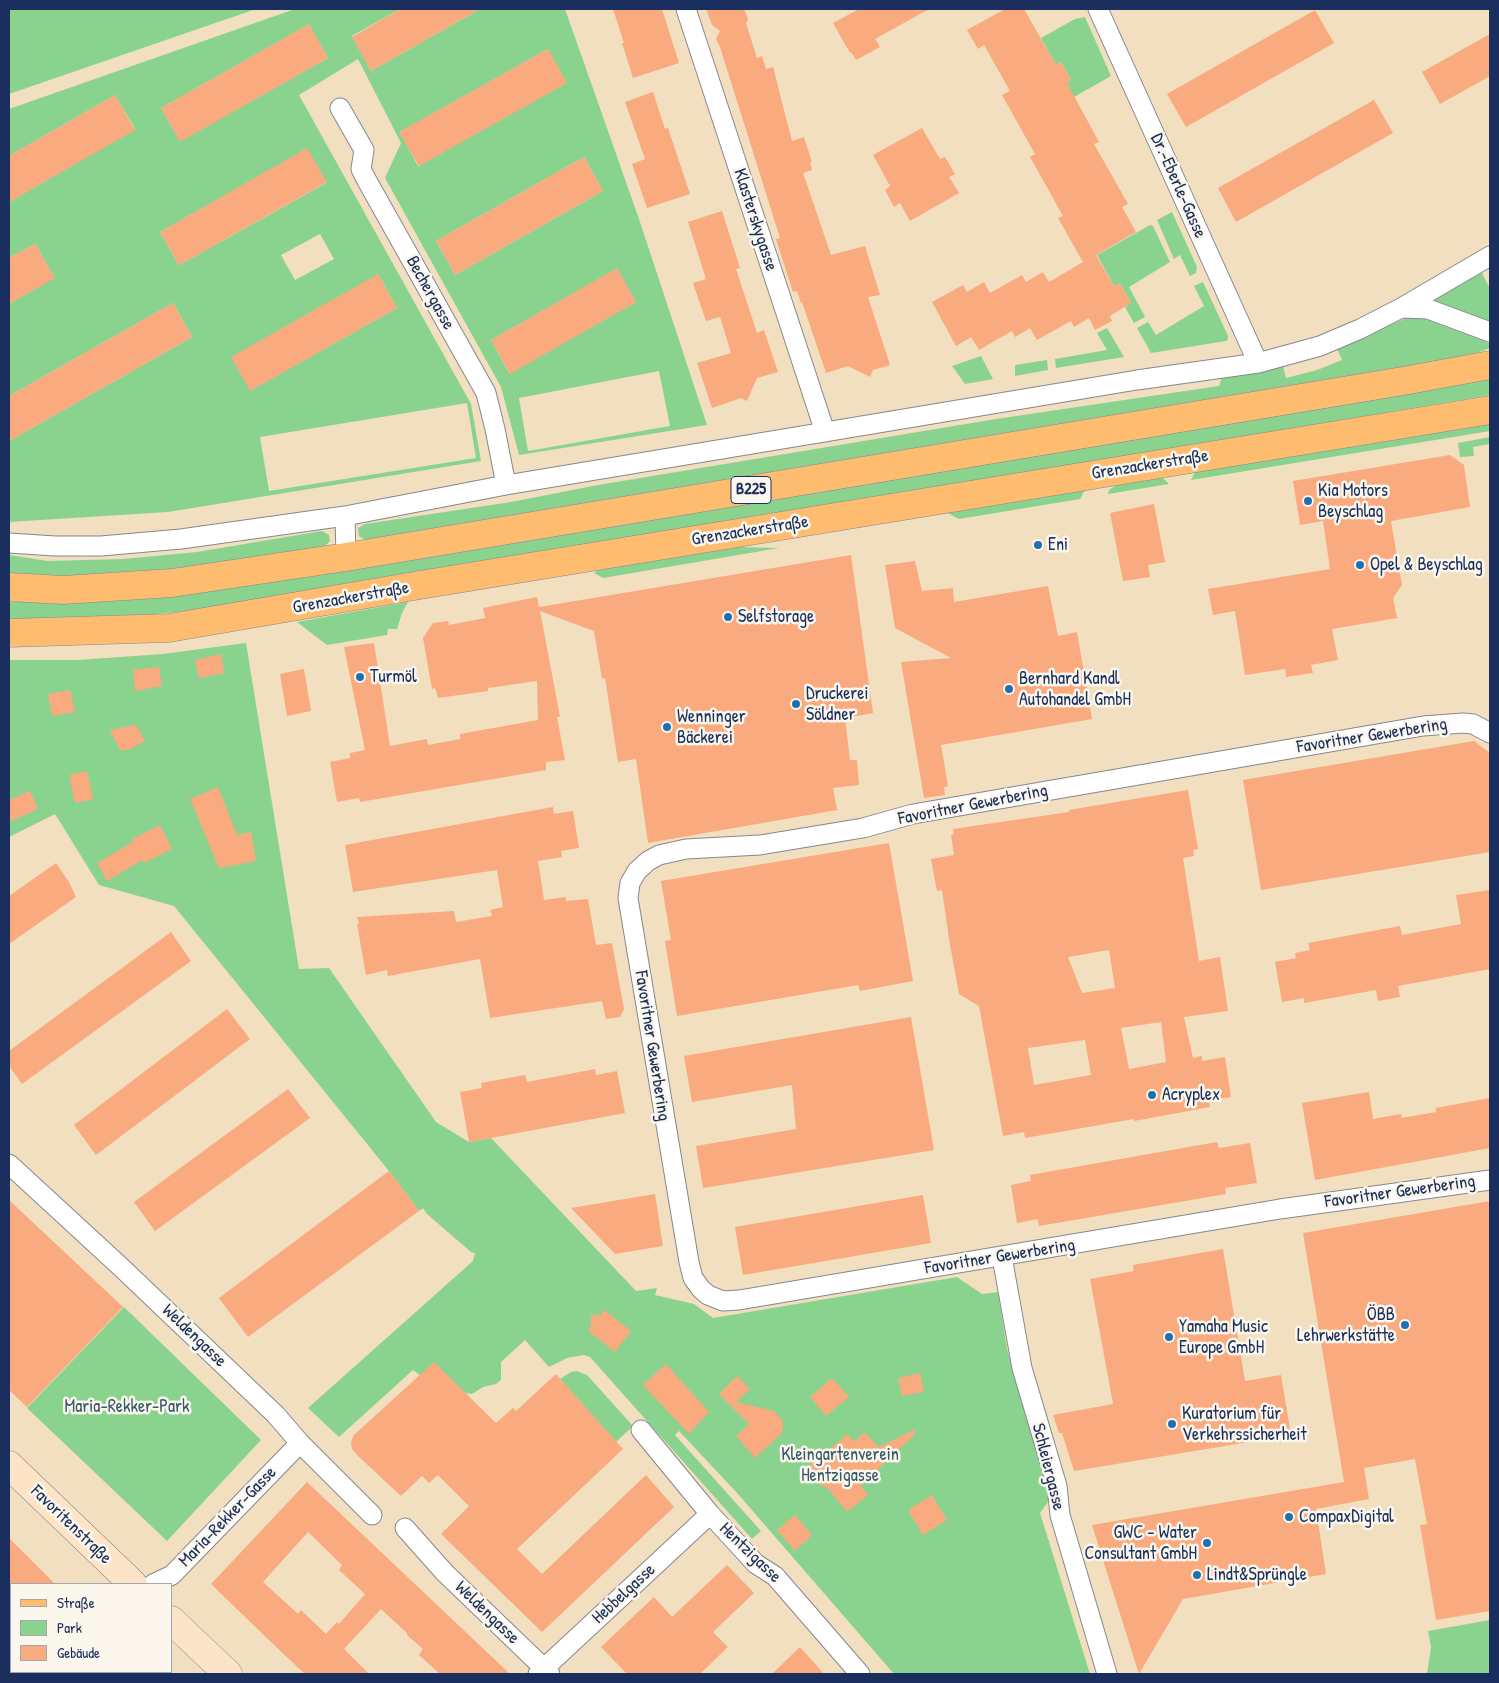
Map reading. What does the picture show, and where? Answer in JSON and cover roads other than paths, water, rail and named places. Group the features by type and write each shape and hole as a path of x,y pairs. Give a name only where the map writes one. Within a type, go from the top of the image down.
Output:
{"main road":[{"name":"B225","path":"9,587 63,590 172,583 346,557 1490,365"},
{"name":"Grenzackerstraße","path":"9,633 169,628 274,612 420,585 1490,410"},
{"name":"Favoritenstraße","path":"9,1465 132,1583"},
{"path":"172,1621 228,1674"}],"street":[{"name":"Klasterskygasse","path":"686,9 825,432"},
{"name":"Dr.-Eberle-Gasse","path":"1098,9 1258,364"},
{"name":"Bechergasse","path":"340,108 364,150 362,169 486,394 506,485"},
{"path":"9,543 101,546 181,539 345,516 506,485 1137,380 1258,364 1320,346 1360,329 1402,308 1490,256"},
{"path":"1402,308 1428,309 1490,332"},
{"path":"345,516 346,557"},
{"name":"Favoritner Gewerbering","path":"1490,733 1473,724 1423,726 914,814 863,828 760,845 686,849 660,855 648,861 637,871 630,883 628,898 689,1262 693,1278 701,1289 708,1295 723,1300 739,1300 1280,1209 1490,1180"},
{"name":"Weldengasse","path":"9,1164 276,1415 300,1443 372,1515"},
{"name":"Schleiergasse","path":"1002,1257 1022,1368 1057,1486 1060,1514 1107,1674"},
{"name":"Hentzigasse","path":"641,1430 710,1514 756,1564 775,1576 860,1674"},
{"name":"Maria-Rekker-Gasse","path":"155,1583 172,1575 300,1443"},
{"name":"Hebbelgasse","path":"544,1672 710,1514"},
{"name":"Weldengasse","path":"405,1528 445,1573 544,1672"}],"place":[{"name":"Kia Motors Beyschlag","path":"1308,501"},
{"name":"Eni","path":"1038,545"},
{"name":"Opel & Beyschlag","path":"1360,565"},
{"name":"Selfstorage","path":"728,617"},
{"name":"Turmöl","path":"360,677"},
{"name":"Bernhard Kandl Autohandel GmbH","path":"1009,689"},
{"name":"Druckerei Söldner","path":"796,704"},
{"name":"Wenninger Bäckerei","path":"667,727"},
{"name":"Acryplex","path":"1152,1095"},
{"name":"ÖBB Lehrwerkstätte","path":"1405,1325"},
{"name":"Yamaha Music Europe GmbH","path":"1169,1337"},
{"name":"Kuratorium für Verkehrssicherheit","path":"1172,1424"},
{"name":"CompaxDigital","path":"1289,1517"},
{"name":"GWC - Water Consultant GmbH","path":"1207,1543"},
{"name":"Lindt&Sprüngle","path":"1197,1575"}],"park label":[{"name":"Maria-Rekker-Park","path":"127,1407"},
{"name":"Kleingartenverein Hentzigasse","path":"840,1465"}]}
